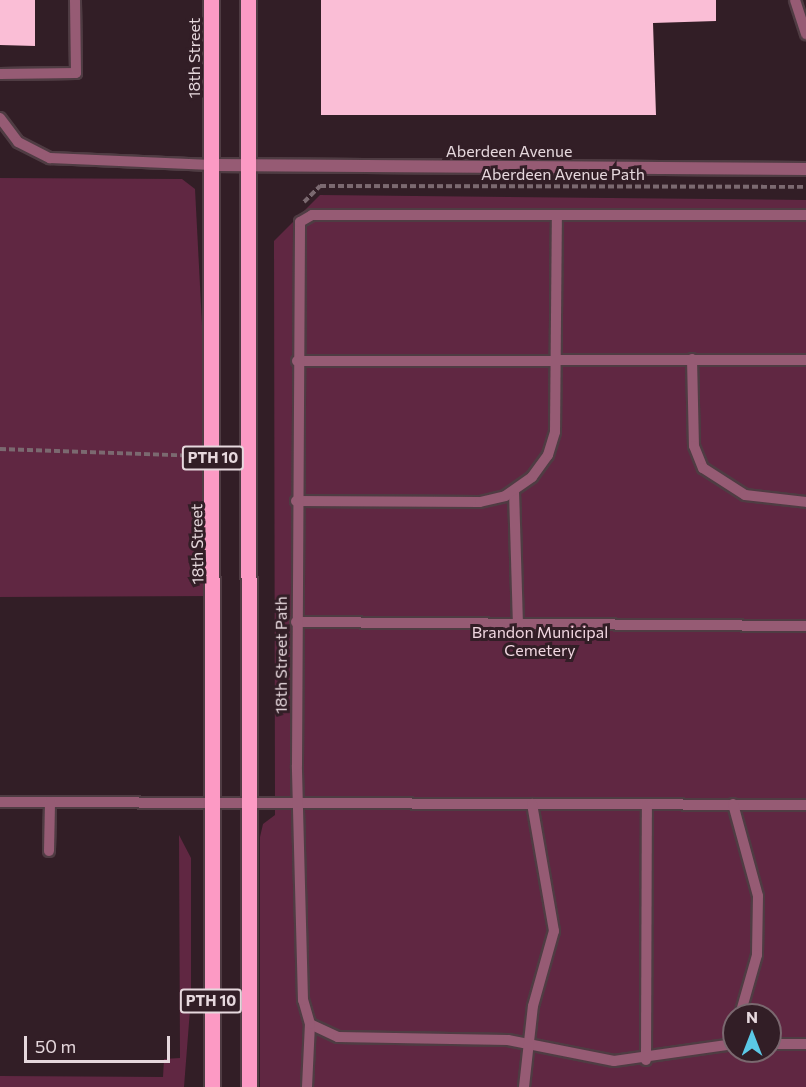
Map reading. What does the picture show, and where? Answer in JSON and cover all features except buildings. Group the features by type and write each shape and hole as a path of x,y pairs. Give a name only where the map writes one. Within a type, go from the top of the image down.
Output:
{"main road":[{"name":"18th Street","path":"211,0 212,1087"},
{"name":"PTH 10","path":"248,0 249,1087"}],"street":[{"name":"Aberdeen Avenue","path":"212,165 806,169"}],"lane":[{"path":"0,74 76,73 75,0"},
{"path":"795,0 806,34"},
{"path":"0,118 18,142 50,158 212,165"},
{"name":"18th Street Path","path":"307,1087 310,1024 303,1000 296,622 300,222 312,215 557,215"},
{"path":"296,501 466,502 514,491 541,467 554,443 557,215 806,215"},
{"path":"692,359 694,446 703,468 745,495 806,502"},
{"path":"297,361 806,360"},
{"path":"514,491 518,623"},
{"path":"296,622 806,626"},
{"path":"0,802 248,801 806,805"},
{"path":"49,851 50,802"},
{"path":"524,1087 528,1044 554,931 532,804"},
{"path":"732,804 758,896 757,955 743,1003"},
{"path":"646,1060 647,805"},
{"path":"310,1024 346,1038 528,1044 598,1059 646,1060 722,1046"},
{"path":"782,1044 806,1044"}],"path":[{"name":"Aberdeen Avenue Path","path":"320,186 806,187"},
{"path":"0,449 213,456"}],"green space":[{"path":"0,178 182,179 195,189 216,596 0,597"},
{"name":"Brandon Municipal Cemetery","path":"320,195 806,200 806,1087 260,1087 260,837 263,824 275,815 274,241"},
{"path":"179,835 191,858 191,997 184,1087 0,1087 0,1076 163,1077 164,1059 180,1058"}]}
